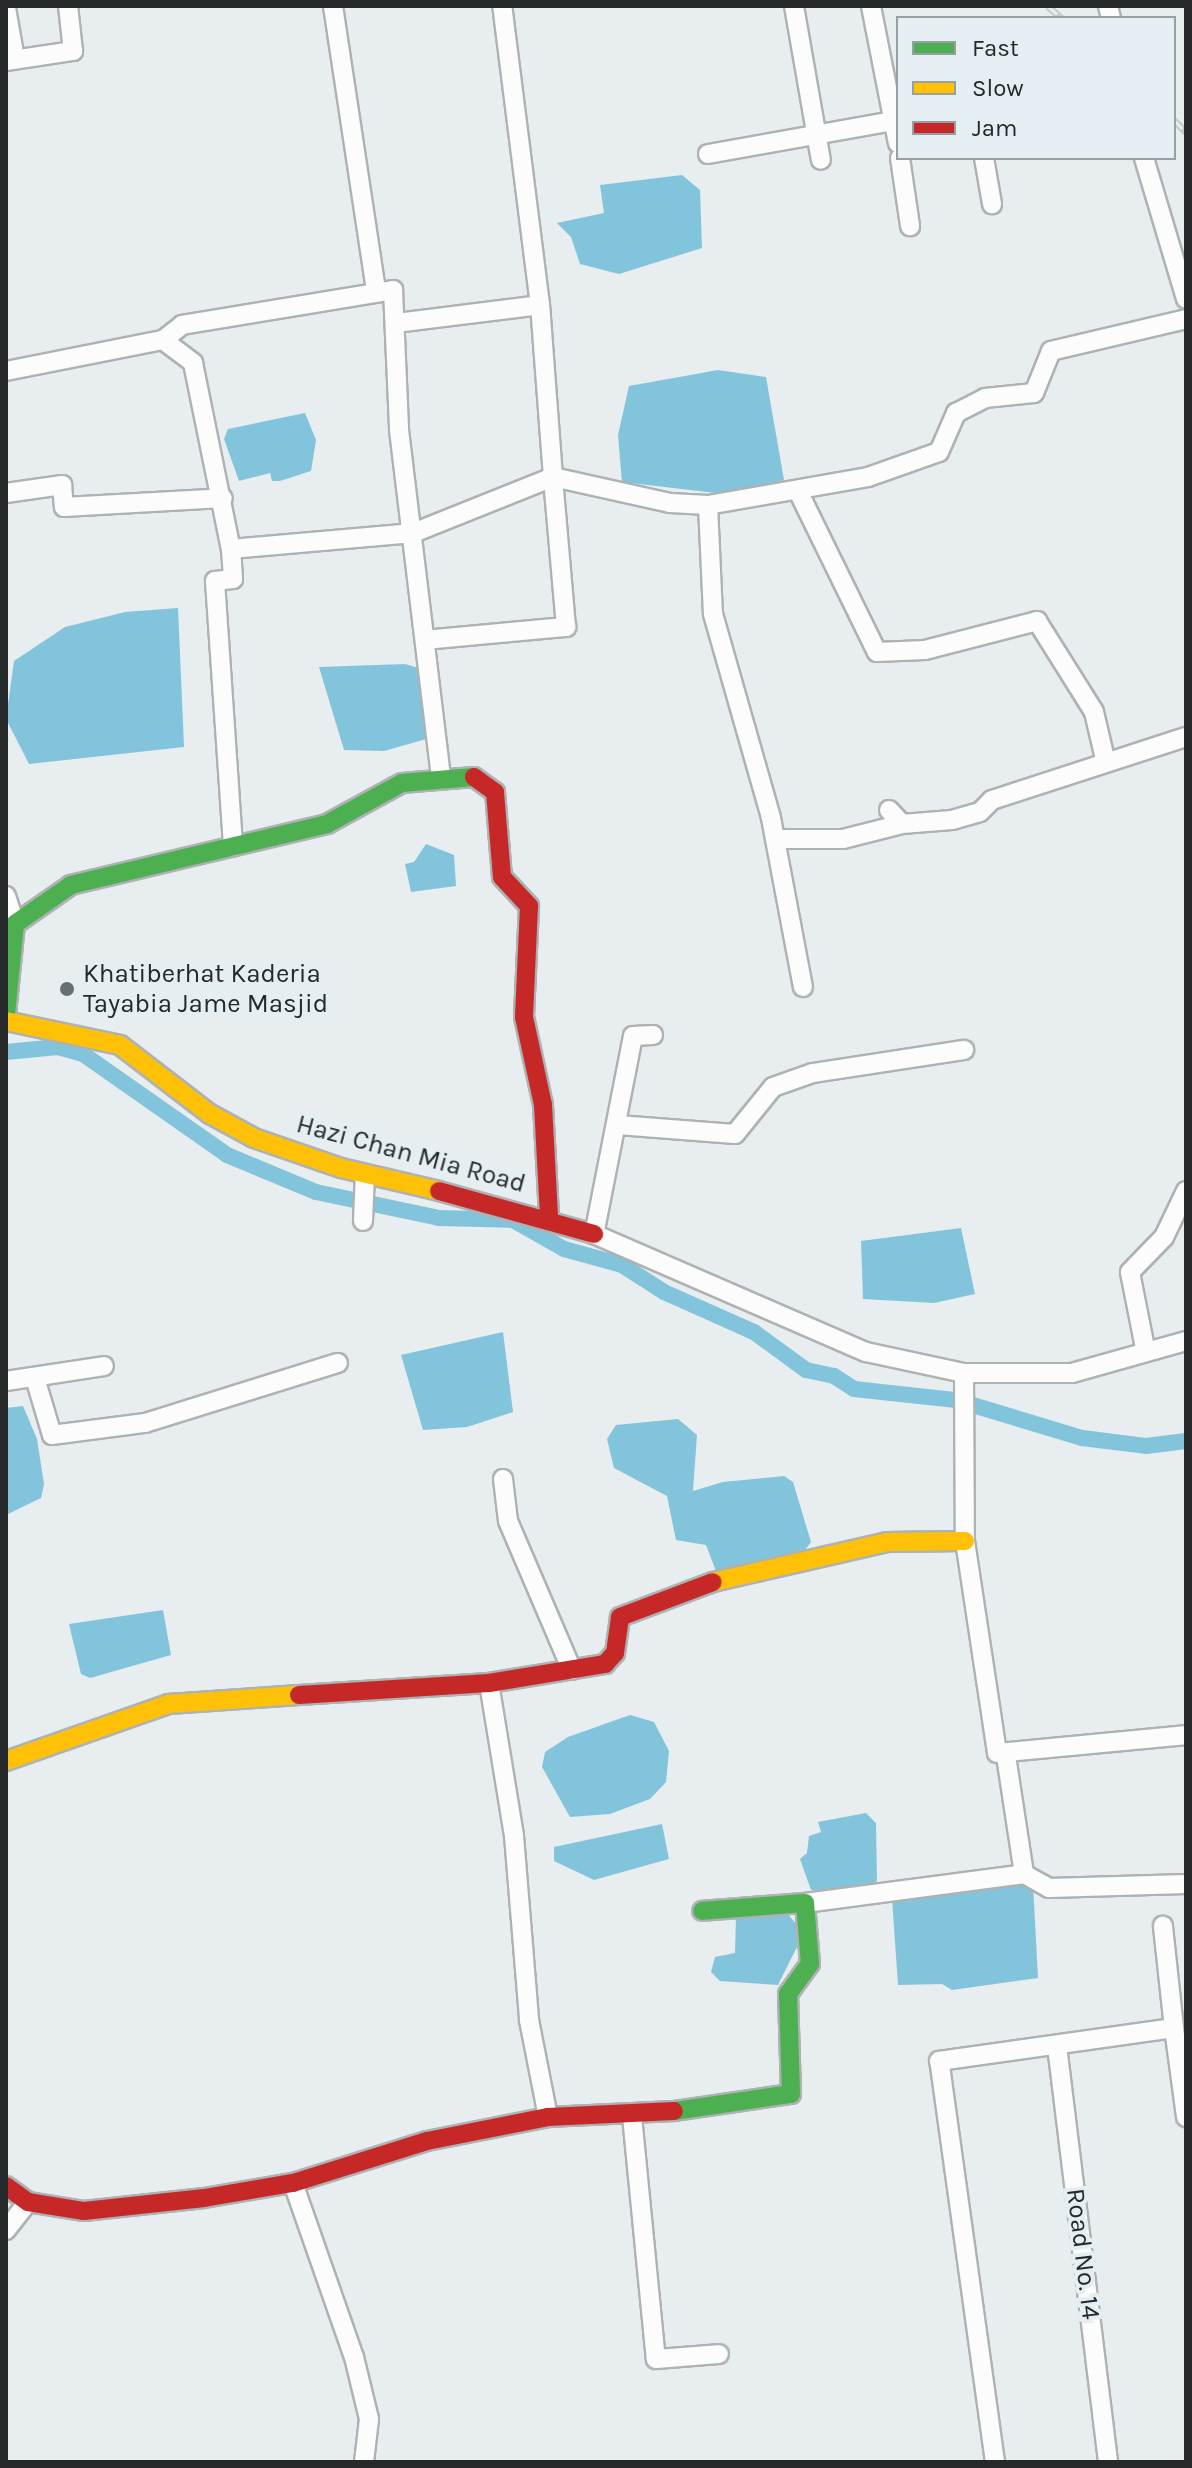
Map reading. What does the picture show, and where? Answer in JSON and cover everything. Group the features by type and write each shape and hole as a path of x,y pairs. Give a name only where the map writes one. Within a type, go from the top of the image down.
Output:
{"street":[{"path":"6,8 11,60 73,51 68,6"},
{"path":"333,6 376,292"},
{"path":"425,640 566,627 540,305 502,6"},
{"path":"794,6 821,160"},
{"path":"708,154 817,137 896,120 871,6"},
{"path":"900,160 910,226"},
{"path":"984,160 992,204"},
{"path":"1145,160 1186,299"},
{"path":"6,371 163,340 182,325 393,290 399,430 441,779"},
{"path":"396,323 540,305"},
{"path":"231,549 413,533 553,477 670,503 708,505 799,493 939,452 956,413 985,398 1039,389 1051,351 1186,319"},
{"path":"163,340 193,363 231,549 233,579 215,581 233,846"},
{"path":"6,493 62,485 64,507 223,498"},
{"path":"799,493 877,652 925,650 1037,621 1094,712 1106,763"},
{"path":"708,505 713,614 775,839 803,987"},
{"path":"775,839 843,839 902,824 980,812 992,800 1186,737"},
{"path":"15,924 71,885 327,824 402,783 474,777 495,792 502,877 529,906 524,1017 543,1105 549,1217"},
{"path":"889,810 902,824"},
{"path":"6,896 15,924 6,1014"},
{"name":"Hazi Chan Mia Road","path":"6,1021 120,1045 210,1114 254,1138 365,1174 549,1217 594,1234"},
{"path":"653,1035 633,1036 618,1125 594,1234 866,1352 964,1373 1072,1373 1145,1348 1186,1341"},
{"path":"618,1125 735,1134 773,1087 813,1073 964,1050"},
{"path":"363,1221 365,1174"},
{"path":"1145,1348 1130,1272 1164,1237 1186,1191"},
{"path":"35,1378 52,1435 145,1423 338,1363"},
{"path":"6,1381 104,1366"},
{"path":"964,1373 965,1541 995,1749 1006,1756 1186,1735"},
{"path":"503,1479 508,1521 572,1670"},
{"path":"6,1761 169,1704 489,1683 572,1670 610,1660 620,1617 700,1585 887,1542 965,1541"},
{"path":"489,1683 514,1836 529,2020 548,2117"},
{"path":"1006,1756 1024,1874"},
{"path":"702,1911 805,1903 1024,1874 1049,1888 1186,1884"},
{"path":"6,2186 28,2202 84,2211 293,2183 427,2141 548,2117 632,2116 791,2094 788,1994 810,1964 805,1903"},
{"path":"1163,1926 1186,2117"},
{"path":"995,2462 939,2061 1174,2028"},
{"name":"Road No. 14","path":"1057,2046 1108,2462"},
{"path":"632,2116 656,2359 719,2354"},
{"path":"293,2183 357,2369 369,2419 364,2462"},
{"path":"6,2230 28,2202"}],"water":[{"path":"682,175 700,190 702,248 619,274 580,264 571,237 557,223 604,213 600,185"},
{"path":"718,370 766,377 784,480 724,494 622,482 618,435 629,386"},
{"path":"305,413 316,440 311,471 280,481 272,481 270,473 239,481 224,439 228,429"},
{"path":"178,608 184,747 29,764 6,719 14,661 65,627 125,612"},
{"path":"405,664 428,671 430,738 384,751 344,750 319,667"},
{"path":"426,844 454,855 456,886 411,892 405,864 414,862"},
{"path":"961,1228 975,1294 934,1303 863,1299 861,1241"},
{"path":"503,1332 513,1412 467,1427 423,1430 401,1355"},
{"path":"23,1406 37,1439 44,1484 41,1498 6,1515 6,1408"},
{"path":"678,1419 697,1435 693,1491 723,1482 784,1476 793,1482 811,1542 802,1554 716,1571 706,1545 676,1540 667,1496 614,1468 607,1439 616,1425"},
{"path":"163,1610 171,1655 90,1678 81,1674 69,1624"},
{"path":"630,1715 654,1722 669,1751 666,1782 650,1799 610,1814 570,1817 542,1767 545,1752 568,1737"},
{"path":"866,1813 876,1823 877,1881 862,1891 811,1890 800,1859 807,1853 809,1836 821,1832 818,1822"},
{"path":"662,1824 669,1859 594,1880 554,1861 554,1847"},
{"path":"984,1882 1033,1884 1038,1978 952,1990 942,1984 898,1985 892,1899"},
{"path":"784,1910 799,1927 800,1941 778,1985 720,1981 711,1972 715,1957 735,1953 736,1916"}],"waterway":[{"path":"6,1052 58,1047 83,1054 227,1155 316,1192 439,1218 513,1220 564,1249 622,1265 664,1292 754,1332 806,1370 834,1376 854,1389 956,1400 1082,1438 1146,1446 1186,1441"}],"railway":[{"path":"1048,6 1060,16"},
{"path":"1176,122 1186,132"}],"traffic: fast":[{"path":"6,1014 15,924 71,885 327,824 402,783 474,777"},
{"path":"674,2111 791,2094 788,1994 810,1964 805,1903 702,1911"}],"traffic: slow":[{"path":"6,1021 120,1045 210,1114 254,1138 341,1168 439,1191"},
{"path":"713,1582 887,1542 965,1541"},
{"path":"6,1761 169,1704 299,1695"}],"traffic: jam":[{"path":"474,777 495,792 502,877 529,906 524,1017 543,1105 549,1217"},
{"path":"439,1191 594,1234"},
{"path":"299,1695 489,1683 605,1664 615,1653 620,1617 713,1582"},
{"path":"6,2186 28,2202 84,2211 204,2198 293,2183 427,2141 548,2117 674,2111"}],"place":[{"name":"Khatiberhat Kaderia Tayabia Jame Masjid","path":"67,989"}]}
